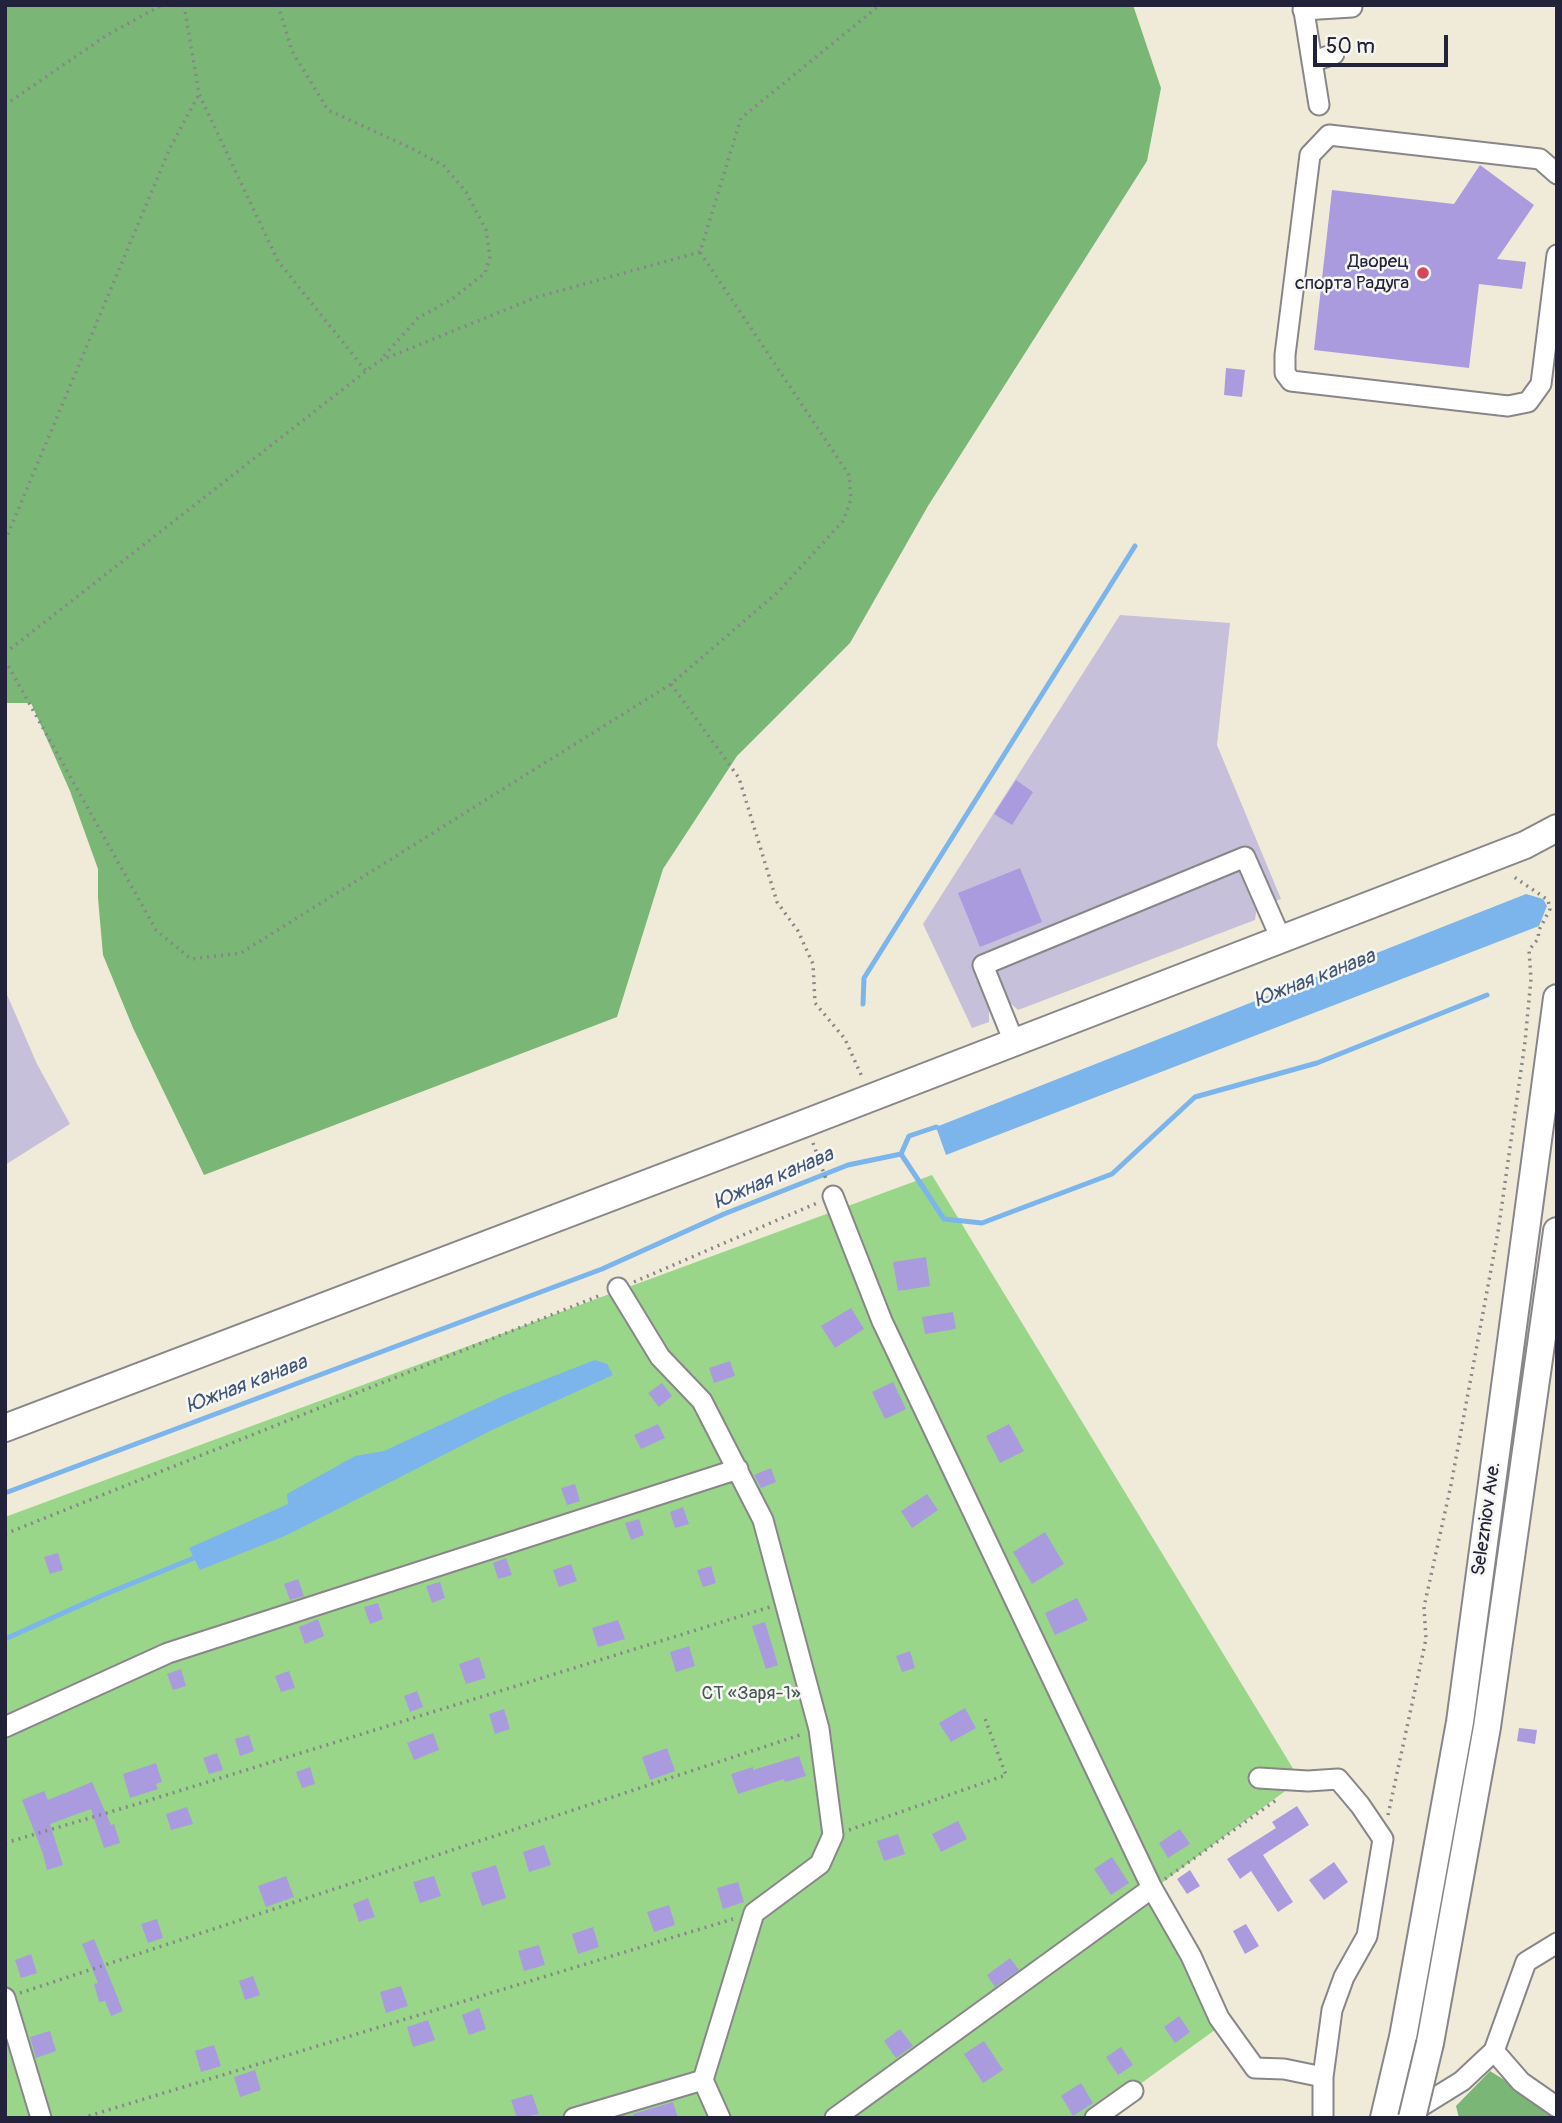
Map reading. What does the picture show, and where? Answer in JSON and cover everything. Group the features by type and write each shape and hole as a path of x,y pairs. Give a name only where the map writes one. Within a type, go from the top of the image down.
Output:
{"main road":[{"path":"5,1428 1549,838"},
{"name":"Selezniov Ave.","path":"1384,2118 1404,2037 1460,1722 1557,998"},
{"name":"Selezniov Ave.","path":"1412,2118 1430,2043 1487,1727 1557,1231"}],"street":[{"path":"1319,105 1303,8 1352,6"},
{"path":"1312,62 1334,54"},
{"path":"1557,174 1540,159 1329,135 1310,155 1285,373 1291,381 1508,406 1528,402 1541,384 1557,256"},
{"path":"1014,1042 983,965 1245,857 1281,939"},
{"path":"833,1196 882,1321 1152,1888 1191,1956 1219,2018 1255,2068 1284,2069 1324,2077"},
{"path":"618,1288 660,1357 702,1401 763,1520 818,1729 834,1835 820,1864 754,1913 703,2080 720,2118"},
{"path":"5,1727 168,1653 738,1469"},
{"path":"1259,1778 1303,1781 1338,1779 1383,1839 1367,1936 1344,1977 1332,2010 1324,2077 1324,2118"},
{"path":"835,2118 1152,1888"},
{"path":"1403,2118 1462,2081 1494,2050 1526,1962 1557,1944"},
{"path":"12,1996 41,2118"},
{"path":"1494,2050 1521,2082 1557,2107"},
{"path":"574,2118 703,2080"},
{"path":"1095,2118 1133,2091"}],"path":[{"path":"5,105 107,35 162,5"},
{"path":"184,5 199,94 278,261 366,371"},
{"path":"5,653 366,371 418,318 452,299 485,273 490,257 486,230 466,192 444,166 328,110 292,51 278,5"},
{"path":"700,252 741,118 880,5"},
{"path":"5,541 170,148 199,94"},
{"path":"379,360 537,297 700,252"},
{"path":"5,660 156,930 191,959 241,953 671,684 778,592 842,521 851,499 849,475 700,252"},
{"path":"671,684 739,778 777,902 799,931 813,964 815,1003 845,1040 865,1082"},
{"path":"1383,1839 1426,1639 1424,1607 1451,1485 1497,1232 1525,1042 1531,979 1529,950 1538,939 1539,930 1550,909 1548,900 1514,877 1512,870"},
{"path":"5,1534 618,1288 833,1196 818,1156"},
{"path":"5,1843 785,1602"},
{"path":"834,1835 1006,1775 984,1716"},
{"path":"12,1996 818,1729"},
{"path":"1152,1888 1303,1781"},
{"path":"82,2118 754,1913"}],"shaded area":[{"path":"1120,615 1230,623 1217,745 1281,899 1257,907 1255,920 1018,1010 1006,999 989,1006 989,1022 972,1028 923,924"},
{"path":"5,990 37,1064 70,1124 5,1165"}],"green space":[{"path":"5,5 1133,5 1161,88 1147,161 928,506 850,643 737,756 663,869 617,1017 204,1175 133,1028 103,955 98,869 70,791 31,703 5,703"},
{"name":"СТ «Заря-1»","path":"932,1175 1300,1780 1159,1885 1226,2022 1093,2118 5,2118 5,1517"},
{"path":"1490,2071 1557,2113 1557,2118 1459,2118 1456,2106"}],"water":[{"path":"1526,894 1543,899 1547,906 1539,926 946,1155 936,1127"},
{"path":"595,1360 607,1364 613,1375 492,1430 287,1535 200,1570 189,1548 288,1504 287,1494 355,1456 384,1451 505,1395"}],"building":[{"name":"Дворец спорта Радуга","path":"1480,165 1534,205 1497,259 1526,262 1522,289 1479,284 1469,368 1314,350 1332,190 1454,204"},
{"path":"1226,368 1245,370 1242,397 1224,395"},
{"path":"1016,780 1033,792 1012,825 994,814"},
{"path":"1020,868 1042,922 980,947 958,893"},
{"path":"926,1257 930,1286 898,1291 893,1262"},
{"path":"851,1308 864,1329 835,1348 821,1326"},
{"path":"953,1312 956,1329 925,1334 922,1317"},
{"path":"730,1361 735,1376 714,1383 709,1368"},
{"path":"893,1382 906,1409 885,1419 872,1392"},
{"path":"662,1383 672,1396 659,1407 648,1393"},
{"path":"658,1424 665,1438 641,1449 634,1435"},
{"path":"1009,1424 1024,1451 1000,1463 986,1436"},
{"path":"771,1468 776,1482 761,1488 754,1475"},
{"path":"575,1484 580,1501 567,1505 561,1488"},
{"path":"927,1494 938,1510 912,1528 901,1511"},
{"path":"683,1507 689,1524 675,1528 670,1512"},
{"path":"639,1519 644,1535 631,1540 625,1523"},
{"path":"1045,1532 1064,1564 1032,1584 1013,1552"},
{"path":"58,1553 63,1570 50,1574 44,1557"},
{"path":"506,1558 512,1575 498,1579 493,1563"},
{"path":"571,1564 577,1581 559,1587 553,1570"},
{"path":"711,1566 716,1583 703,1587 697,1570"},
{"path":"298,1579 304,1596 290,1600 284,1584"},
{"path":"440,1582 445,1598 432,1603 426,1586"},
{"path":"1077,1598 1088,1620 1055,1635 1045,1613"},
{"path":"378,1603 383,1619 370,1624 364,1607"},
{"path":"318,1619 324,1636 305,1644 299,1627"},
{"path":"618,1620 625,1639 598,1647 592,1628"},
{"path":"765,1622 778,1665 766,1669 752,1626"},
{"path":"689,1646 695,1666 676,1672 670,1652"},
{"path":"910,1651 915,1668 902,1672 896,1656"},
{"path":"479,1657 486,1678 466,1684 459,1664"},
{"path":"181,1669 186,1686 173,1690 167,1674"},
{"path":"289,1671 295,1688 281,1692 275,1676"},
{"path":"417,1691 423,1707 410,1712 404,1696"},
{"path":"965,1708 976,1728 951,1742 939,1723"},
{"path":"504,1709 510,1729 495,1734 489,1714"},
{"path":"1519,1728 1537,1730 1535,1744 1517,1741"},
{"path":"433,1733 439,1750 414,1760 407,1743"},
{"path":"249,1735 254,1751 240,1756 235,1739"},
{"path":"667,1748 675,1771 650,1780 642,1757"},
{"path":"217,1753 223,1770 209,1774 203,1758"},
{"path":"799,1756 806,1776 785,1782 784,1779 738,1794 731,1774"},
{"path":"156,1763 162,1782 156,1784 158,1789 130,1798 123,1774"},
{"path":"310,1767 315,1784 302,1788 296,1772"},
{"path":"92,1782 111,1825 114,1824 120,1843 104,1848 91,1809 50,1824 63,1865 47,1870 22,1800 44,1791 48,1800"},
{"path":"1297,1806 1309,1825 1263,1855 1293,1902 1278,1912 1251,1871 1240,1879 1227,1859 1276,1828 1272,1822"},
{"path":"187,1807 193,1824 171,1830 166,1814"},
{"path":"958,1821 967,1839 941,1852 932,1834"},
{"path":"1180,1829 1190,1844 1168,1858 1159,1843"},
{"path":"898,1834 905,1854 884,1861 877,1841"},
{"path":"544,1845 551,1865 529,1872 523,1852"},
{"path":"1112,1857 1129,1883 1111,1895 1094,1869"},
{"path":"1334,1862 1348,1882 1324,1900 1309,1880"},
{"path":"496,1865 506,1898 482,1906 471,1873"},
{"path":"1190,1870 1200,1886 1187,1894 1177,1879"},
{"path":"286,1876 294,1897 266,1907 258,1886"},
{"path":"434,1876 441,1896 420,1903 413,1882"},
{"path":"738,1882 744,1902 723,1909 717,1888"},
{"path":"368,1898 375,1917 359,1922 353,1904"},
{"path":"669,1905 675,1925 654,1932 647,1912"},
{"path":"157,1919 163,1938 148,1943 141,1924"},
{"path":"1246,1924 1259,1946 1245,1954 1233,1931"},
{"path":"593,1927 599,1947 578,1954 572,1934"},
{"path":"94,1939 123,2011 111,2016 105,2001 99,2002 94,1984 98,1983 82,1944"},
{"path":"539,1945 545,1965 524,1971 518,1951"},
{"path":"31,1954 37,1973 21,1978 15,1960"},
{"path":"1010,1958 1019,1970 995,1987 987,1975"},
{"path":"253,1976 260,1995 245,2000 239,1981"},
{"path":"401,1986 408,2006 386,2013 380,1992"},
{"path":"479,2008 486,2029 469,2035 462,2015"},
{"path":"1179,2016 1190,2032 1175,2043 1164,2027"},
{"path":"428,2020 435,2040 413,2047 407,2027"},
{"path":"900,2029 913,2046 896,2058 884,2041"},
{"path":"50,2031 56,2051 36,2058 30,2037"},
{"path":"984,2041 1003,2070 983,2083 964,2054"},
{"path":"214,2045 221,2066 201,2072 195,2051"},
{"path":"1121,2047 1133,2065 1118,2075 1106,2057"},
{"path":"255,2070 261,2090 240,2097 234,2077"},
{"path":"1081,2083 1093,2103 1073,2116 1061,2096"},
{"path":"532,2094 539,2114 517,2118 511,2100"},
{"path":"673,2102 678,2118 634,2118 633,2114"}],"waterway":[{"path":"863,1004 864,978 1135,546"},
{"path":"901,1154 944,1219 982,1223 1112,1174 1195,1097 1317,1063 1487,995"},
{"name":"Южная канава","path":"5,1493 602,1269 724,1214 848,1165 901,1154 909,1136 936,1127 941,1129"},
{"path":"5,1639 199,1556"}],"place":[{"name":"Дворец спорта Радуга","path":"1423,273"}]}
